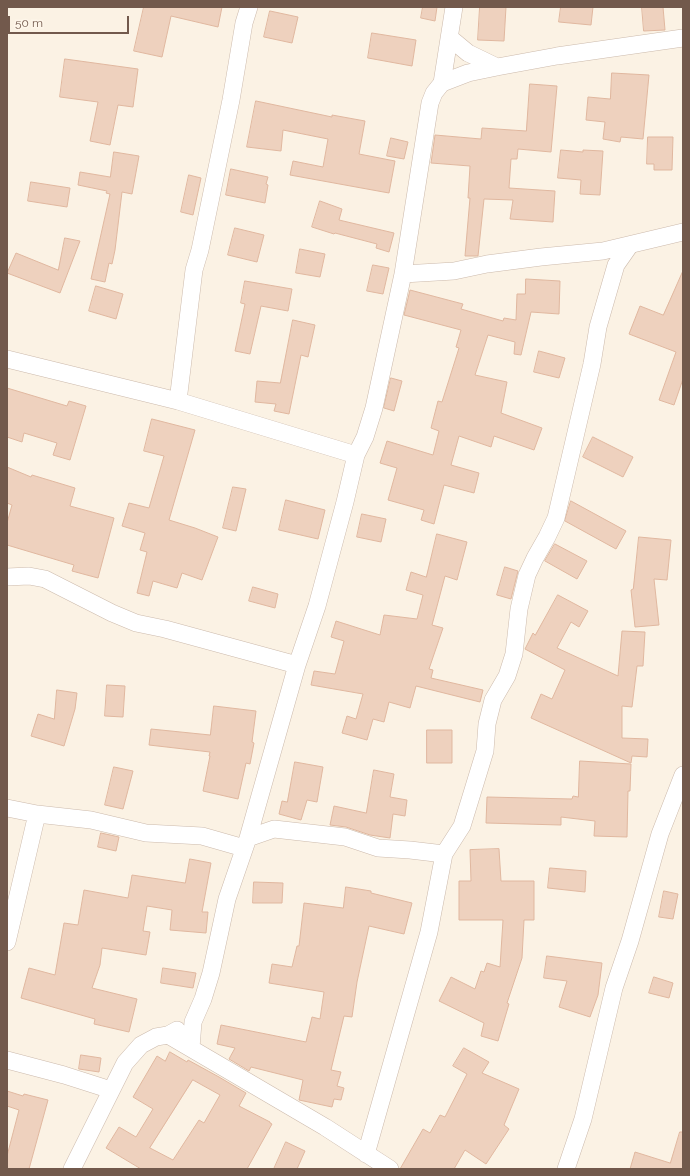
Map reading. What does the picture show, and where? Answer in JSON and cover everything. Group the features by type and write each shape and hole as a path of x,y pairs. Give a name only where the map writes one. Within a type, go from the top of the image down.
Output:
{"street":[{"path":"178,401 194,270 200,250 231,100 244,24 249,7"},
{"path":"191,1048 193,1022 203,999 211,973 227,899 255,813 297,665 317,606 356,455 365,437 374,408 403,274 430,103 434,93 442,83 454,7"},
{"path":"450,38 468,53 497,67"},
{"path":"442,83 468,73 497,67 557,56 683,38"},
{"path":"403,274 454,271 510,261 603,251 683,232"},
{"path":"366,1154 429,932 444,854 462,826 474,783 482,764 493,700 507,676 514,654 519,609 527,575 556,518 590,371 598,327 616,265 630,245"},
{"path":"603,251 616,265"},
{"path":"7,359 178,401 356,455"},
{"path":"7,576 29,576 45,580 112,613 136,623 165,629 297,665"},
{"path":"566,1169 583,1119 614,988 630,941 660,834 683,775"},
{"path":"7,808 37,814 91,820 146,833 202,836 246,843 274,829 345,837 378,848 444,854"},
{"path":"255,813 274,829"},
{"path":"7,942 37,814"},
{"path":"72,1169 125,1063 141,1045 156,1037 168,1035 193,1022"},
{"path":"168,1035 325,1127 390,1169"},
{"path":"7,1060 64,1075 111,1090"}],"building":[{"path":"144,7 222,7 218,27 171,16 162,57 134,51"},
{"path":"423,7 437,7 435,21 421,18"},
{"path":"480,7 506,7 504,41 478,40"},
{"path":"561,7 593,7 591,25 559,22"},
{"path":"642,7 663,7 665,30 644,31"},
{"path":"270,11 298,17 292,43 264,37"},
{"path":"372,33 416,40 412,66 368,58"},
{"path":"65,59 138,69 133,107 118,105 110,145 90,141 98,102 60,97"},
{"path":"612,73 649,75 643,139 621,137 620,142 603,139 605,122 586,120 588,97 610,99"},
{"path":"530,84 557,86 551,152 518,149 517,159 511,159 509,188 555,191 553,222 510,219 513,200 484,199 478,256 465,256 470,198 468,198 470,166 431,163 435,135 481,139 482,128 526,131"},
{"path":"256,101 332,117 332,115 365,121 359,154 395,161 389,193 290,175 293,161 323,167 328,139 283,130 281,151 247,147"},
{"path":"648,137 673,137 672,170 654,170 654,164 647,164"},
{"path":"391,138 408,142 404,159 387,156"},
{"path":"561,150 583,152 583,150 603,151 600,195 580,194 581,180 558,178"},
{"path":"114,152 139,156 132,194 122,192 115,250 112,264 109,263 105,282 91,279 110,194 106,193 107,191 78,185 80,172 110,177"},
{"path":"231,169 268,177 265,203 226,195"},
{"path":"189,175 201,178 193,215 181,212"},
{"path":"31,182 70,188 67,207 28,201"},
{"path":"320,201 342,209 339,220 394,233 389,252 376,248 377,244 335,233 334,234 312,227"},
{"path":"235,228 264,235 257,262 228,255"},
{"path":"65,238 80,241 60,293 7,273 16,253 58,270"},
{"path":"300,249 325,254 320,277 296,273"},
{"path":"373,265 389,268 383,294 367,291"},
{"path":"683,271 683,379 674,405 659,400 676,352 629,334 640,306 663,315"},
{"path":"526,279 560,281 559,314 531,312 521,355 514,354 515,342 488,335 475,375 507,382 501,413 542,428 534,450 494,436 491,447 459,436 451,465 479,473 474,493 444,485 434,524 421,520 424,510 388,500 397,468 380,463 387,441 433,455 439,431 431,428 438,401 442,402 459,348 456,347 461,330 404,315 410,290 463,304 461,309 503,321 504,318 516,320 517,294 525,294"},
{"path":"245,281 292,289 288,311 261,306 250,354 235,351 245,304 241,303"},
{"path":"96,286 123,294 116,319 89,311"},
{"path":"293,320 315,325 308,357 301,355 289,414 274,411 276,404 255,402 257,381 280,383"},
{"path":"539,351 565,358 559,378 534,372"},
{"path":"391,378 402,381 394,411 384,408"},
{"path":"7,388 67,406 69,401 86,406 70,460 53,455 57,443 24,433 22,442 7,437"},
{"path":"152,419 195,430 169,520 218,537 202,580 182,573 177,588 153,581 149,596 137,593 147,552 140,550 145,533 122,526 129,503 149,508 164,456 144,451"},
{"path":"593,437 633,457 623,477 583,457"},
{"path":"7,467 31,477 32,475 75,488 70,506 114,518 98,578 72,571 74,565 7,545 7,523 12,505 7,503"},
{"path":"233,487 246,489 236,531 223,528"},
{"path":"286,500 325,510 318,539 279,530"},
{"path":"571,501 626,531 616,549 565,521"},
{"path":"362,514 386,519 381,542 357,537"},
{"path":"437,534 467,542 457,580 445,576 432,625 443,628 429,669 433,670 431,678 483,690 480,702 416,686 410,708 389,702 384,722 373,719 367,740 342,733 347,716 356,719 363,694 311,685 314,671 335,674 344,641 331,637 336,621 380,635 384,615 417,619 423,595 406,590 411,572 426,577"},
{"path":"639,537 671,540 667,580 654,579 659,625 635,627 631,590 633,589"},
{"path":"555,544 587,561 577,579 545,561"},
{"path":"505,567 518,571 511,599 497,595"},
{"path":"253,587 278,594 275,608 249,601"},
{"path":"558,595 588,611 579,627 571,622 557,648 618,676 622,631 645,632 643,666 637,666 632,707 622,706 622,738 648,739 647,757 632,756 631,763 531,718 541,694 552,699 565,670 525,649 533,633 535,635"},
{"path":"107,685 125,686 123,717 105,716"},
{"path":"57,690 77,693 75,709 64,746 31,736 38,714 54,719"},
{"path":"214,706 256,711 252,742 254,743 250,764 246,763 238,799 203,791 210,752 149,745 151,729 210,735"},
{"path":"427,730 452,730 452,763 427,763"},
{"path":"580,761 631,764 630,791 628,791 627,837 594,836 595,821 561,817 561,825 486,823 487,797 572,799 573,796 578,797"},
{"path":"295,762 323,767 317,802 307,800 301,820 279,814 282,801 287,802"},
{"path":"114,767 133,771 123,809 105,805"},
{"path":"374,770 394,774 390,797 407,800 405,816 393,814 390,838 370,835 346,827 330,825 334,806 366,813"},
{"path":"101,833 119,837 116,851 98,847"},
{"path":"499,849 501,881 534,881 534,920 524,920 522,958 507,1003 509,1004 498,1041 481,1036 484,1023 439,1001 451,977 475,989 481,971 484,972 487,963 500,967 503,920 459,920 459,881 471,881 470,850"},
{"path":"190,859 211,863 202,912 208,912 206,933 170,930 172,910 147,906 143,931 150,932 146,955 102,948 100,965 92,988 137,999 129,1032 94,1024 95,1019 21,998 29,968 55,975 64,923 78,925 84,890 128,898 132,875 185,883"},
{"path":"550,868 586,871 585,892 548,888"},
{"path":"254,882 283,883 282,903 253,903"},
{"path":"346,887 371,891 371,893 412,903 404,934 369,926 357,982 352,1017 344,1016 331,1070 341,1072 337,1086 344,1088 341,1100 334,1099 332,1107 299,1100 303,1080 251,1067 249,1071 229,1059 235,1048 217,1044 221,1025 306,1042 312,1017 320,1019 324,992 269,983 272,964 292,967 297,946 299,946 304,903 343,908"},
{"path":"664,891 678,894 673,919 659,917"},
{"path":"547,956 602,963 598,995 590,1017 559,1007 567,981 544,978"},
{"path":"163,968 196,973 193,988 161,983"},
{"path":"654,977 673,983 669,998 649,993"},
{"path":"464,1048 489,1062 482,1073 519,1089 504,1125 509,1129 486,1164 465,1150 454,1169 400,1169 423,1129 430,1133 440,1115 445,1117 467,1074 453,1066"},
{"path":"170,1052 219,1077 246,1093 239,1106 272,1124 247,1169 141,1169 106,1148 119,1127 136,1137 153,1109 133,1097 157,1056 165,1061","holes":["193,1080 220,1095 204,1123 199,1120 173,1160 150,1148"]},
{"path":"81,1055 101,1058 99,1072 79,1069"},
{"path":"7,1091 23,1096 24,1094 48,1100 29,1169 7,1169 7,1156 19,1110 7,1106"},
{"path":"680,1132 683,1132 683,1169 630,1169 635,1152 670,1163"},
{"path":"286,1142 305,1151 297,1169 274,1169"}]}
